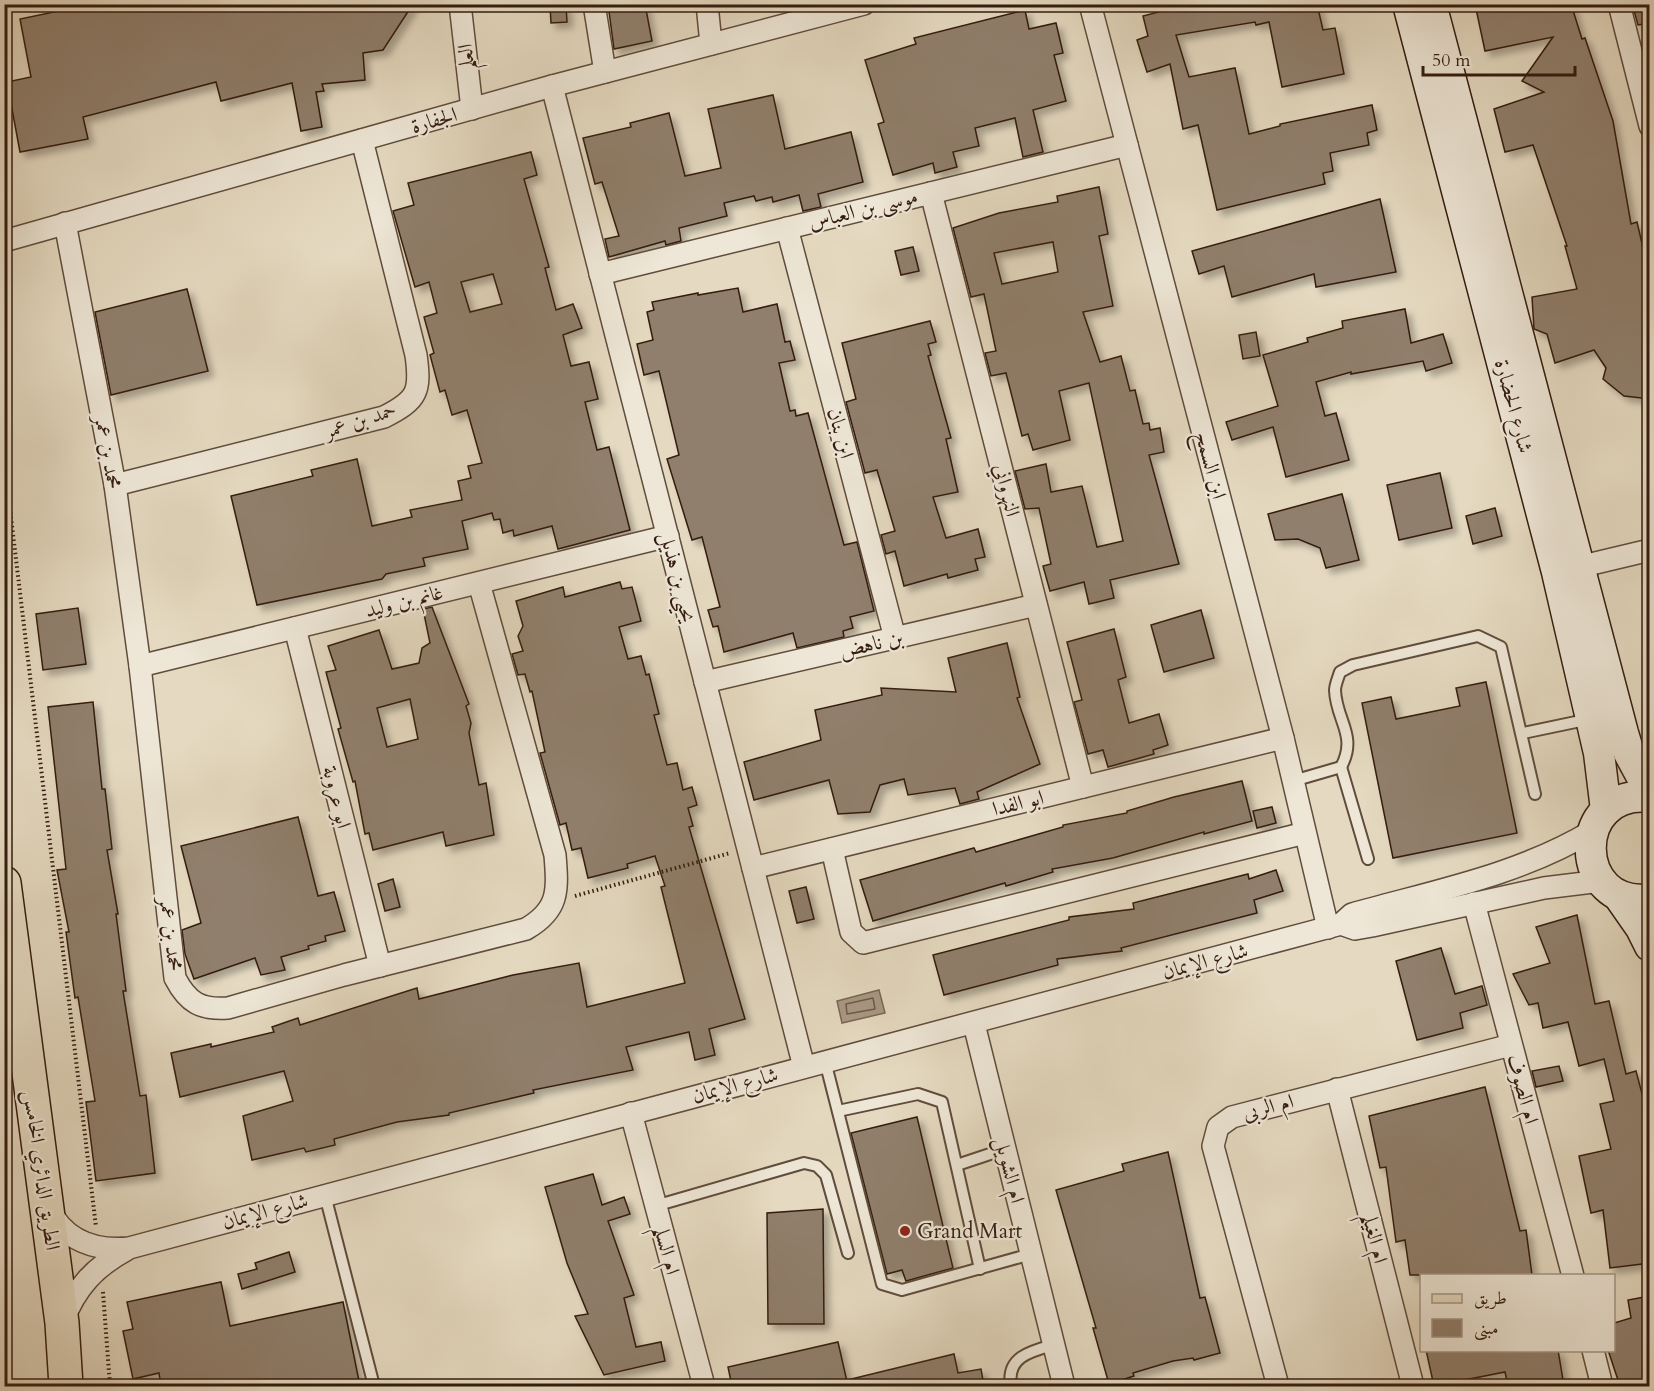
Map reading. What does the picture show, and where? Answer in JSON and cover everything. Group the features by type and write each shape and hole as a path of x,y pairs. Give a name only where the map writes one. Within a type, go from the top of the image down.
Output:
{"main road":[{"name":"الطريق الدائري الخامس","path":"4,883 62,1323 66,1386"}],"street":[{"name":"العلم","path":"460,4 472,109"},
{"path":"594,4 605,72"},
{"path":"707,4 711,44"},
{"name":"الجفارة","path":"4,240 552,86 864,4"},
{"name":"ابن السمح","path":"1090,4 1283,738 1305,833 1334,926"},
{"name":"شارع الحضارة","path":"1408,4 1568,570 1629,753 1650,792"},
{"name":"شارع الحضارة","path":"1431,4 1568,570 1591,719 1599,753 1599,820 1590,857 1609,888"},
{"path":"1619,4 1650,126"},
{"name":"يحيى بن هذيل","path":"552,86 804,1067"},
{"name":"حمد بن عمر","path":"115,485 384,417 402,408 416,394 419,377 416,355 362,140"},
{"name":"موسى بن العباس","path":"600,274 1127,145"},
{"name":"النهرواني","path":"931,193 1083,787"},
{"name":"محمد بن عمر","path":"66,223 115,485 140,666 175,978 184,995 195,1004 209,1009 228,1008 526,929 543,919 554,901"},
{"name":"ابن بنان","path":"787,228 895,638"},
{"name":"غانم بن وليد","path":"140,666 668,536"},
{"path":"1568,570 1650,550"},
{"path":"479,583 555,855 558,883 554,901"},
{"name":"بن ناهض","path":"705,682 1036,605"},
{"name":"ابو عروبة","path":"295,628 380,966"},
{"name":"ابو الفدا","path":"753,868 1283,738"},
{"path":"1599,820 1628,798 1650,797"},
{"name":"شارع الإيمان","path":"62,1323 79,1289 102,1255 825,1061 974,1024 1334,926 1352,914 1522,866 1599,820"},
{"path":"832,849 851,932 863,944 1305,833"},
{"name":"شارع الإيمان","path":"1334,926 1355,929 1372,926 1544,888 1609,888"},
{"path":"1609,888 1629,899 1650,899"},
{"path":"1609,888 1641,928 1650,946"},
{"name":"ام الصوف","path":"1474,903 1573,1274"},
{"name":"ام الشويل","path":"974,1024 1064,1386"},
{"name":"ام الربى","path":"1278,1386 1213,1146 1218,1127 1232,1117 1511,1045"},
{"name":"ام الغيلم","path":"1337,1089 1413,1386"},
{"name":"ام السلم","path":"631,1113 704,1386"},
{"path":"45,1197 55,1218 70,1235 102,1255"},
{"path":"1594,1352 1602,1386"}],"lane":[{"path":"1368,859 1341,767 1348,754 1348,745 1335,690 1340,672 1353,665 1478,636 1501,647 1535,794"},
{"path":"1522,733 1591,719"},
{"path":"1293,781 1341,767"},
{"path":"825,1061 882,1284 902,1290 1031,1254"},
{"path":"838,1111 918,1094 942,1102 980,1269"},
{"path":"957,1165 1005,1149"},
{"path":"656,1206 804,1163 817,1166 826,1175 849,1253"},
{"path":"325,1195 374,1386"},
{"path":"1011,1386 1011,1372 1017,1359 1031,1351 1053,1345"}],"path":[{"path":"4,459 102,1255 110,1386"},
{"path":"554,901 748,848"}],"water":[{"path":"879,990 885,1013 842,1023 837,1001"}],"building":[{"path":"92,4 413,4 383,50 363,53 365,80 322,84 324,91 316,92 322,127 301,131 292,83 221,101 216,82 83,117 88,139 20,152 7,82 31,77 20,19"},
{"path":"608,4 645,4 652,41 614,49"},
{"path":"1174,4 1317,4 1323,30 1335,28 1344,74 1282,87 1269,22 1256,25 1255,22 1176,35 1189,77 1235,68 1249,134 1280,126 1280,124 1372,105 1377,130 1367,133 1369,145 1330,153 1333,171 1323,173 1325,184 1217,210 1198,125 1183,129 1170,64 1147,72 1137,40 1148,36 1143,16 1174,8"},
{"path":"1475,4 1571,4 1613,121 1631,224 1637,222 1650,278 1650,399 1624,396 1603,379 1606,368 1594,350 1555,363 1547,334 1534,329 1532,297 1577,289 1565,246 1567,246 1533,145 1505,152 1494,109 1544,92 1522,81 1553,37 1485,51"},
{"path":"566,5 567,22 551,23 550,6"},
{"path":"1643,6 1644,24 1638,25 1633,7"},
{"path":"1025,10 1029,29 1056,23 1063,53 1054,55 1066,101 1033,110 1043,152 1023,157 1015,118 975,128 979,146 953,152 957,167 935,173 933,163 893,175 878,124 884,122 865,60 916,44 914,38"},
{"path":"773,95 785,149 851,132 863,182 818,194 821,207 803,211 799,195 773,202 772,197 756,201 754,196 724,203 727,216 679,228 681,241 666,245 665,241 609,257 605,239 619,236 602,182 595,184 583,138 631,127 630,123 669,113 685,176 721,168 708,109"},
{"path":"531,152 537,175 524,179 549,267 545,268 556,310 573,304 582,328 563,335 571,366 589,362 598,399 585,402 597,450 609,447 630,530 558,549 552,526 514,536 513,530 503,533 500,519 494,520 492,513 462,521 468,549 423,558 425,566 386,574 382,579 257,605 231,496 313,476 311,470 357,459 372,526 412,517 410,510 462,500 458,481 471,478 468,466 482,463 467,410 452,415 445,390 440,392 430,355 434,353 424,317 437,313 429,282 415,287 393,211 414,205 408,183","holes":["493,274 502,304 470,312 461,282"]},
{"path":"1099,187 1108,234 1099,236 1113,306 1083,312 1100,362 1121,356 1130,391 1135,390 1143,424 1149,423 1150,430 1160,428 1164,452 1149,455 1179,564 1110,580 1114,598 1089,604 1084,582 1050,591 1043,566 1051,564 1039,508 1025,509 1015,471 1046,464 1051,492 1082,486 1097,547 1123,541 1089,383 1059,391 1070,440 1033,450 1028,434 1022,436 1006,373 991,376 985,353 996,351 984,294 971,297 953,228 999,213 1058,202 1057,196","holes":["1053,242 1058,272 1002,284 994,253"]},
{"path":"1380,199 1396,272 1316,287 1314,274 1232,297 1224,266 1199,274 1192,251"},
{"path":"913,247 919,271 901,275 895,251"},
{"path":"738,288 743,312 777,304 785,342 790,341 795,360 779,363 790,411 795,410 796,416 808,413 844,545 857,542 874,611 850,617 853,628 843,631 844,637 797,648 793,633 724,652 718,626 713,627 708,610 720,607 702,537 692,540 667,459 679,455 659,371 644,375 637,344 653,340 647,312 654,310 652,302"},
{"path":"187,289 208,371 111,395 95,312"},
{"path":"1405,309 1411,343 1443,334 1452,363 1426,371 1423,361 1351,374 1351,372 1316,382 1325,416 1336,413 1349,460 1286,477 1273,427 1232,440 1226,422 1278,406 1263,355 1308,342 1307,338 1343,328 1342,321"},
{"path":"930,321 936,342 928,344 931,355 928,356 951,438 946,439 958,492 933,497 946,538 978,529 985,557 975,559 978,570 948,578 947,574 904,586 895,551 886,554 881,535 895,531 877,470 865,473 846,402 856,399 842,343"},
{"path":"1256,332 1260,356 1243,359 1239,335"},
{"path":"1440,473 1452,528 1399,540 1387,485"},
{"path":"1342,494 1359,560 1326,568 1320,548 1298,539 1275,540 1268,514"},
{"path":"1495,508 1502,536 1473,544 1466,516"},
{"path":"620,582 622,589 632,587 641,621 619,627 628,659 641,656 646,675 649,674 659,714 654,715 667,765 677,763 683,790 692,787 697,805 688,808 693,826 689,827 745,1019 709,1029 715,1055 695,1060 689,1032 626,1047 633,1070 533,1090 534,1093 449,1113 449,1115 397,1122 334,1139 335,1145 306,1152 304,1148 252,1160 243,1116 293,1101 284,1071 180,1097 171,1053 211,1044 211,1047 274,1032 272,1027 298,1018 300,1025 417,988 419,999 513,975 579,963 587,1007 685,983 661,887 665,886 655,856 627,864 628,868 588,878 581,848 572,850 566,823 560,825 540,753 545,752 532,691 530,692 525,674 518,675 512,654 523,651 518,636 523,626 516,601 563,587 565,597"},
{"path":"432,607 469,704 466,706 471,723 469,733 479,785 486,783 494,835 446,846 443,832 373,850 369,833 365,834 355,781 353,782 338,729 341,728 326,672 336,670 328,646 379,630 392,669 419,663 422,648 430,643 423,609","holes":["410,699 418,739 387,747 377,708"]},
{"path":"78,608 86,664 43,670 36,614"},
{"path":"1201,610 1214,658 1164,672 1151,625"},
{"path":"1114,629 1126,677 1118,680 1129,723 1159,714 1168,745 1153,750 1154,754 1108,767 1103,750 1088,754 1074,702 1082,700 1067,642"},
{"path":"1007,643 1020,697 1017,698 1040,764 977,792 979,799 960,804 955,788 908,795 904,779 880,785 870,812 838,814 829,780 754,800 744,762 821,740 815,710 882,695 881,688 956,692 948,658"},
{"path":"1486,682 1517,833 1393,858 1362,703 1391,697 1396,719 1460,706 1456,688"},
{"path":"93,702 102,789 105,789 112,849 107,850 118,914 116,914 126,991 123,991 140,1096 146,1095 155,1173 96,1181 86,1102 95,1101 78,997 75,998 66,932 69,932 57,870 66,869 48,707"},
{"path":"1242,781 1252,821 1113,858 1052,869 1053,872 1006,886 1005,883 873,921 860,880 974,848 976,852 1063,827 1063,825 1127,813 1127,811 1174,797"},
{"path":"1272,807 1276,823 1257,828 1253,811"},
{"path":"298,817 318,896 334,892 345,931 325,936 326,941 308,946 309,949 281,957 285,970 261,975 255,958 194,979 185,954 182,930 201,923 181,846"},
{"path":"1276,870 1283,891 1254,900 1257,913 1121,948 1122,951 1057,959 1058,965 944,995 933,955 1069,920 1069,917 1134,909 1133,903 1248,874 1249,879"},
{"path":"393,879 400,907 385,911 378,884"},
{"path":"806,887 814,919 797,923 789,891"},
{"path":"1577,915 1595,1004 1609,1001 1626,1074 1636,1071 1650,1124 1650,1263 1610,1268 1603,1210 1591,1213 1579,1156 1611,1149 1600,1104 1614,1101 1604,1059 1579,1066 1568,1022 1543,1028 1538,1003 1529,1005 1513,974 1550,963 1536,927"},
{"path":"1441,948 1455,994 1482,986 1487,1005 1460,1013 1463,1028 1417,1040 1396,961"},
{"path":"1559,1066 1563,1081 1536,1087 1532,1071"},
{"path":"1485,1087 1520,1231 1526,1230 1532,1274 1410,1275 1405,1240 1396,1242 1386,1167 1380,1168 1369,1116"},
{"path":"917,1117 953,1268 906,1281 902,1270 887,1274 851,1133"},
{"path":"1168,1152 1200,1298 1205,1297 1220,1353 1194,1360 1193,1358 1173,1361 1133,1373 1134,1376 1109,1384 1093,1328 1096,1328 1056,1190 1124,1171 1122,1164"},
{"path":"593,1174 602,1205 624,1197 630,1214 608,1221 634,1295 624,1298 636,1347 661,1342 665,1361 604,1375 575,1316 588,1314 567,1263 545,1187"},
{"path":"823,1209 824,1324 768,1324 767,1213"},
{"path":"289,1252 295,1272 242,1289 238,1274 257,1269 255,1263"},
{"path":"221,1282 230,1326 343,1302 360,1386 161,1386 159,1373 133,1379 123,1331 133,1329 127,1302"},
{"path":"1650,1296 1650,1386 1620,1386 1609,1352 1615,1352 1615,1323 1631,1318 1628,1300"},
{"path":"838,1342 848,1386 732,1386 728,1367"},
{"path":"1426,1352 1558,1352 1564,1386 1508,1386 1505,1372 1434,1386"},
{"path":"954,1354 958,1373 981,1369 984,1386 848,1386 847,1380"}],"place":[{"name":"Grand Mart","path":"905,1231"}]}
